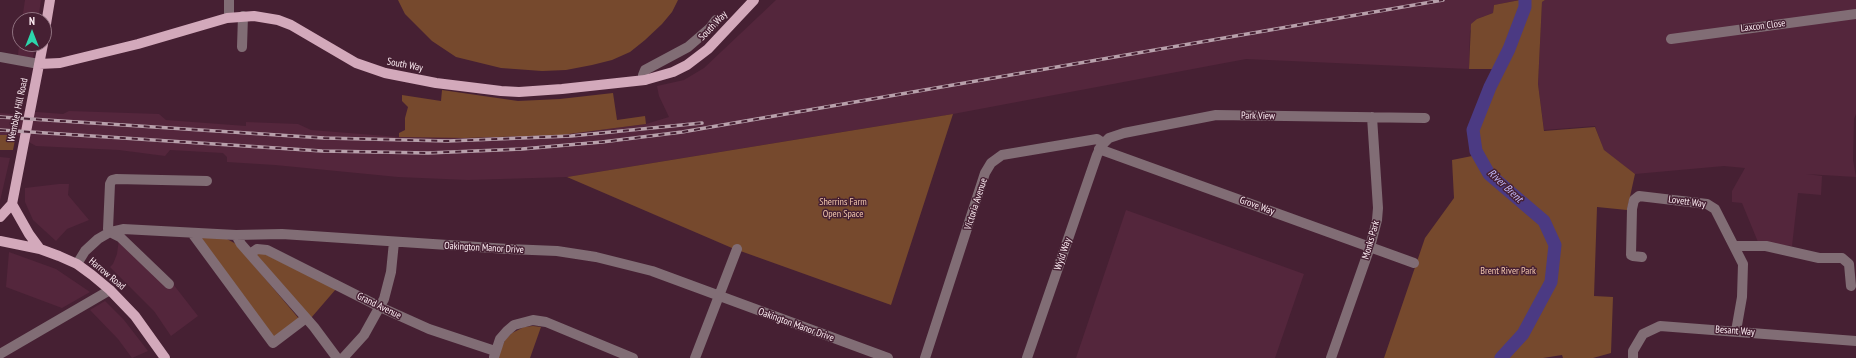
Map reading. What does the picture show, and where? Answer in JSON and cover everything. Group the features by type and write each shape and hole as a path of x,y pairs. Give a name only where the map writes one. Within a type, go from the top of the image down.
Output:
{"main road":[{"path":"48,12 50,0"},
{"name":"South Way","path":"39,64 60,63 130,46 218,20 243,16 265,17 291,25 338,54 373,70 430,82 519,92 562,90 645,80 672,72 697,58 708,49 754,0"},
{"name":"Wembley Hill Road","path":"12,204 41,52"},
{"path":"0,217 12,204 29,234 40,249"},
{"name":"Harrow Road","path":"5,242 40,249 77,264 110,290 135,316 161,357"}],"street":[{"path":"229,0 229,12"},
{"name":"Laxcon Close","path":"1671,39 1856,14"},
{"path":"242,47 243,16"},
{"path":"645,80 644,75 646,70 688,47 710,28 716,20"},
{"path":"0,56 39,64"},
{"name":"Park View","path":"1101,146 1114,136 1124,133 1216,115 1425,118"},
{"name":"Monks Park","path":"1331,358 1370,247 1377,220 1378,208 1372,117"},
{"name":"Victoria Avenue","path":"925,358 986,173 991,163 1002,155 1097,139 1101,146"},
{"name":"Grove Way","path":"1101,146 1414,263"},
{"name":"Wyld Way","path":"1027,358 1101,146"},
{"path":"169,284 120,236 110,232 108,229 110,184 112,180 207,182"},
{"name":"Lovett Way","path":"1637,256 1632,210 1634,200 1640,196 1707,204 1715,209 1743,264 1742,297 1736,331"},
{"name":"Oakington Manor Drive","path":"77,264 85,251 98,239 110,232 137,229 236,235 282,234 557,251 596,257 652,271 888,358"},
{"path":"192,233 273,344 306,318"},
{"path":"236,235 250,254 306,318 337,358"},
{"name":"Grand Avenue","path":"254,235 267,250 380,307 429,329 494,355"},
{"path":"343,358 364,335 380,307 388,285 394,242"},
{"path":"1735,246 1766,246 1819,258 1842,258 1849,264 1851,286"},
{"path":"250,254 257,249 267,250"},
{"path":"695,358 720,297 737,249"},
{"path":"0,354 110,290"},
{"path":"494,355 500,339 507,330 518,324 533,320 546,322 633,358"},
{"name":"Besant Way","path":"1633,358 1633,351 1643,334 1660,326 1856,341"}],"shaded area":[{"path":"25,0 41,0 39,12 23,12"},
{"path":"776,0 1520,0 1494,5 1493,13 1477,19 1470,31 1469,69 1246,59 953,114 567,177 468,180 398,177 275,165 227,162 227,157 223,153 170,150 165,156 119,150 36,146 16,135 0,135 0,113 23,115 24,111 63,114 69,111 159,114 166,120 246,126 246,122 298,124 311,130 399,137 465,138 561,135 646,124 669,117 659,96 657,86 684,80 704,68"},
{"path":"1545,0 1856,0 1856,114 1854,119 1853,160 1856,177 1806,174 1822,176 1821,195 1798,193 1792,246 1758,242 1742,203 1732,202 1732,191 1745,168 1724,166 1635,174 1604,151 1595,126 1544,130 1538,84 1542,2"},
{"path":"18,52 34,52 33,58 18,55"},
{"path":"0,157 10,158 0,201"},
{"path":"69,184 68,195 89,220 67,229 56,241 33,220 25,202 25,188"},
{"path":"1126,210 1304,274 1275,358 1076,358"},
{"path":"119,239 173,284 198,316 171,336 154,311 110,267 113,264 117,254"},
{"path":"9,252 56,269 90,292 62,308 6,287"},
{"path":"105,301 124,320 148,351 132,358 118,339 90,310"}],"green space":[{"path":"398,0 678,0 672,12 662,24 630,52 612,60 592,65 566,70 542,71 501,68 456,57 432,41 405,14"},
{"name":"Brent River Park","path":"1520,0 1545,0 1542,2 1538,84 1544,131 1595,127 1604,150 1635,174 1627,210 1597,207 1594,296 1613,297 1611,353 1593,358 1563,358 1562,355 1543,358 1384,358 1425,238 1454,198 1452,160 1482,154 1476,128 1494,88 1492,69 1469,69 1471,24 1477,19 1493,13 1494,5"},
{"path":"442,90 518,101 560,99 613,93 617,120 645,116 646,124 561,135 465,138 399,137 399,133 405,130 405,118 408,107 402,101 402,95 441,101"},
{"name":"Sherrins Farm Open Space","path":"953,114 891,305 732,248 567,177"},
{"path":"0,135 16,135 13,150 0,150"},
{"path":"202,237 227,239 236,244 300,320 273,340 202,243"},
{"path":"259,251 336,289 311,318 256,256"},
{"path":"524,327 541,327 530,358 497,358 505,340 512,333"}],"waterway":[{"name":"River Brent","path":"1501,358 1523,334 1551,282 1555,245 1544,221 1489,174 1476,151 1473,130 1490,87 1509,49 1525,7 1525,0"}],"railway":[{"path":"0,130 322,151 428,153 522,149 602,142 682,132 1443,0"},
{"path":"0,117 324,138 448,141 571,136 702,123"}]}
